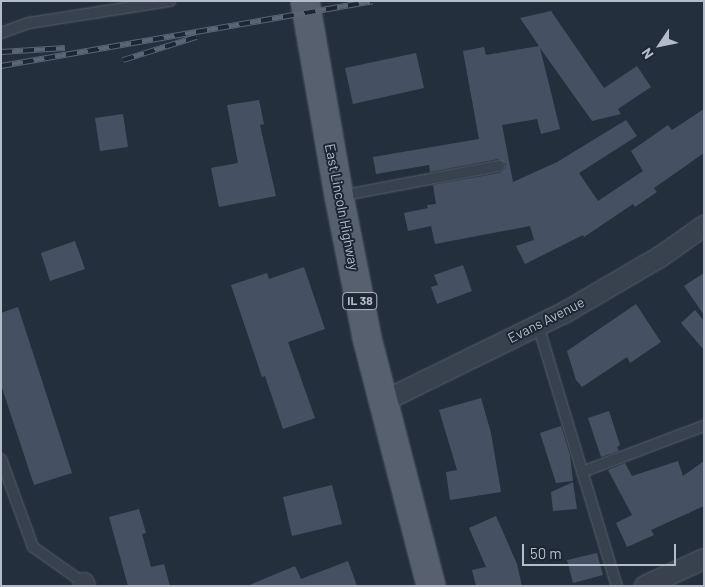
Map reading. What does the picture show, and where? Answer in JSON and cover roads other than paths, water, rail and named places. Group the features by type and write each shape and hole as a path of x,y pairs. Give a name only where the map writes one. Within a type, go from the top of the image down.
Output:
{"main road":[{"name":"East Lincoln Highway","path":"305,1 339,196 382,402 431,586"}],"street":[{"name":"Evans Avenue","path":"382,402 564,313 660,257 704,226"},
{"path":"645,586 704,559"}],"lane":[{"path":"1,33 29,23 170,1"},
{"path":"339,196 499,166"},
{"path":"538,325 617,586"},
{"path":"582,472 704,426"},
{"path":"1,459 33,547 84,584"}],"railway":[{"path":"1,66 372,1"},
{"path":"123,60 196,37"},
{"path":"1,52 65,48"}]}
